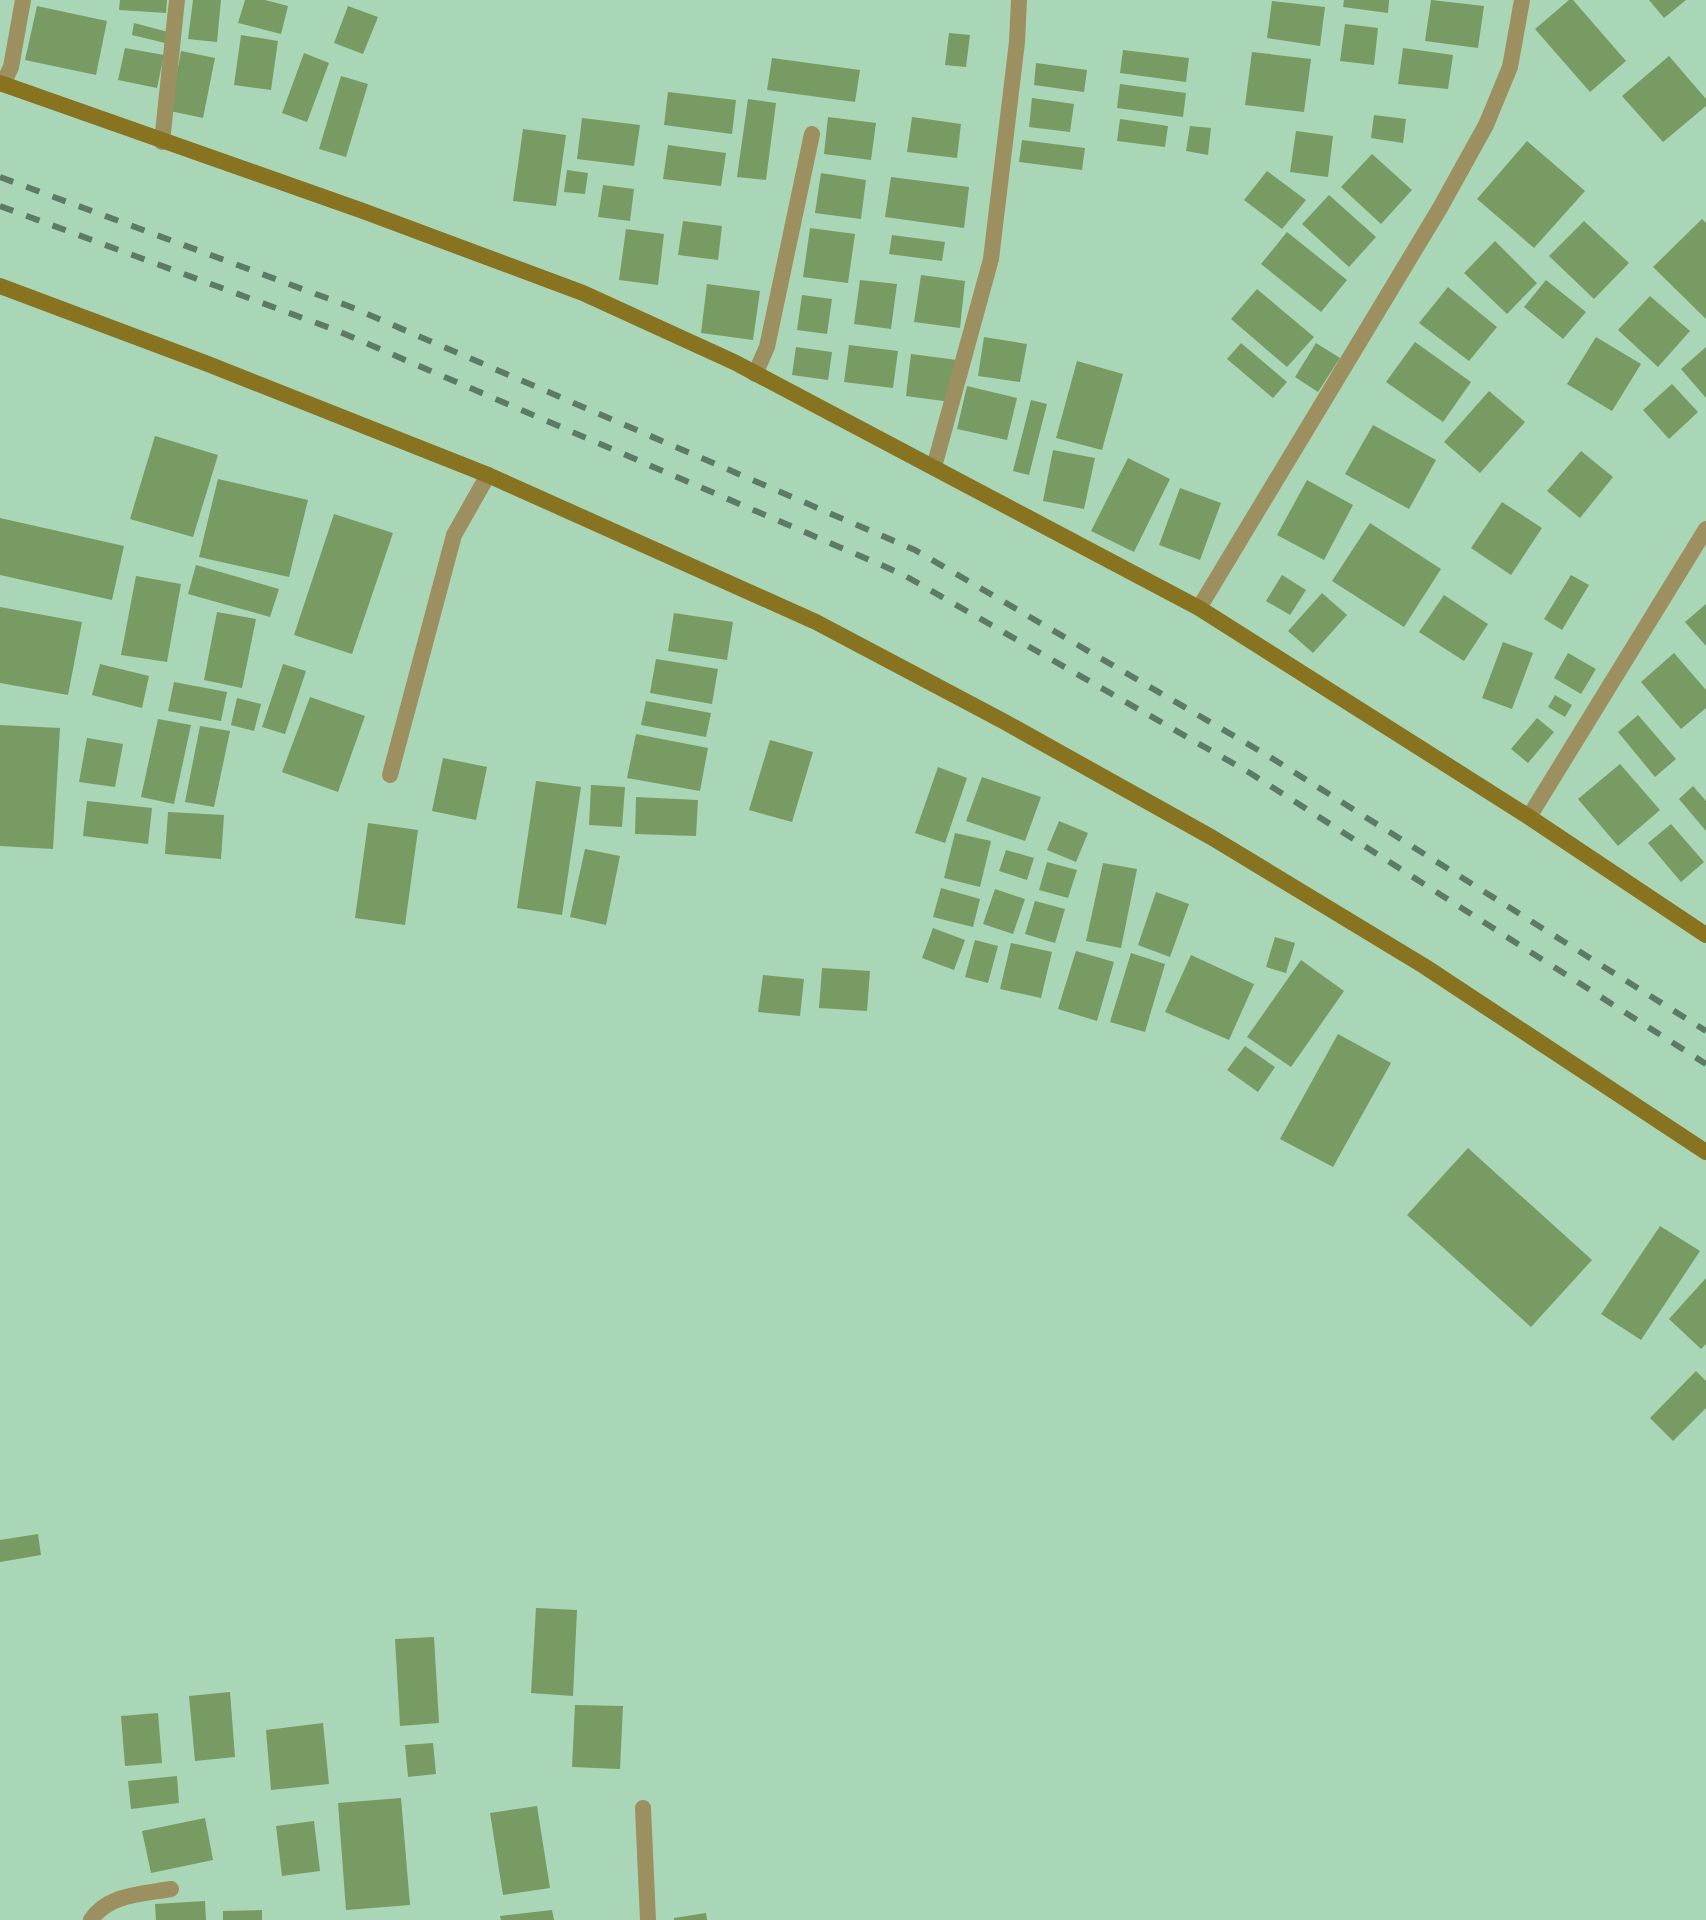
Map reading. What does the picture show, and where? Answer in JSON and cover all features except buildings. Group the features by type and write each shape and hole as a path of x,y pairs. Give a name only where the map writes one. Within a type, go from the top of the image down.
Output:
{"main road":[{"path":"2,84 363,211 583,293 734,362 1199,608 1529,817 1706,935"},
{"path":"0,286 488,475 816,622 1211,837 1424,966 1706,1152"}],"street":[{"path":"2,84 11,67 23,0"},
{"path":"162,142 177,0"},
{"path":"934,467 991,259 1017,42 1019,0"},
{"path":"1199,608 1440,208 1486,125 1510,67 1522,0"},
{"path":"755,374 767,347 812,134"},
{"path":"390,775 454,535 488,475"},
{"path":"1529,817 1706,529"},
{"path":"643,1808 648,1920"},
{"path":"91,1920 116,1899 171,1889"}],"railway":[{"path":"0,177 351,307 915,550 1270,757 1706,1031"},
{"path":"0,206 338,331 902,574 1250,773 1706,1064"}]}
